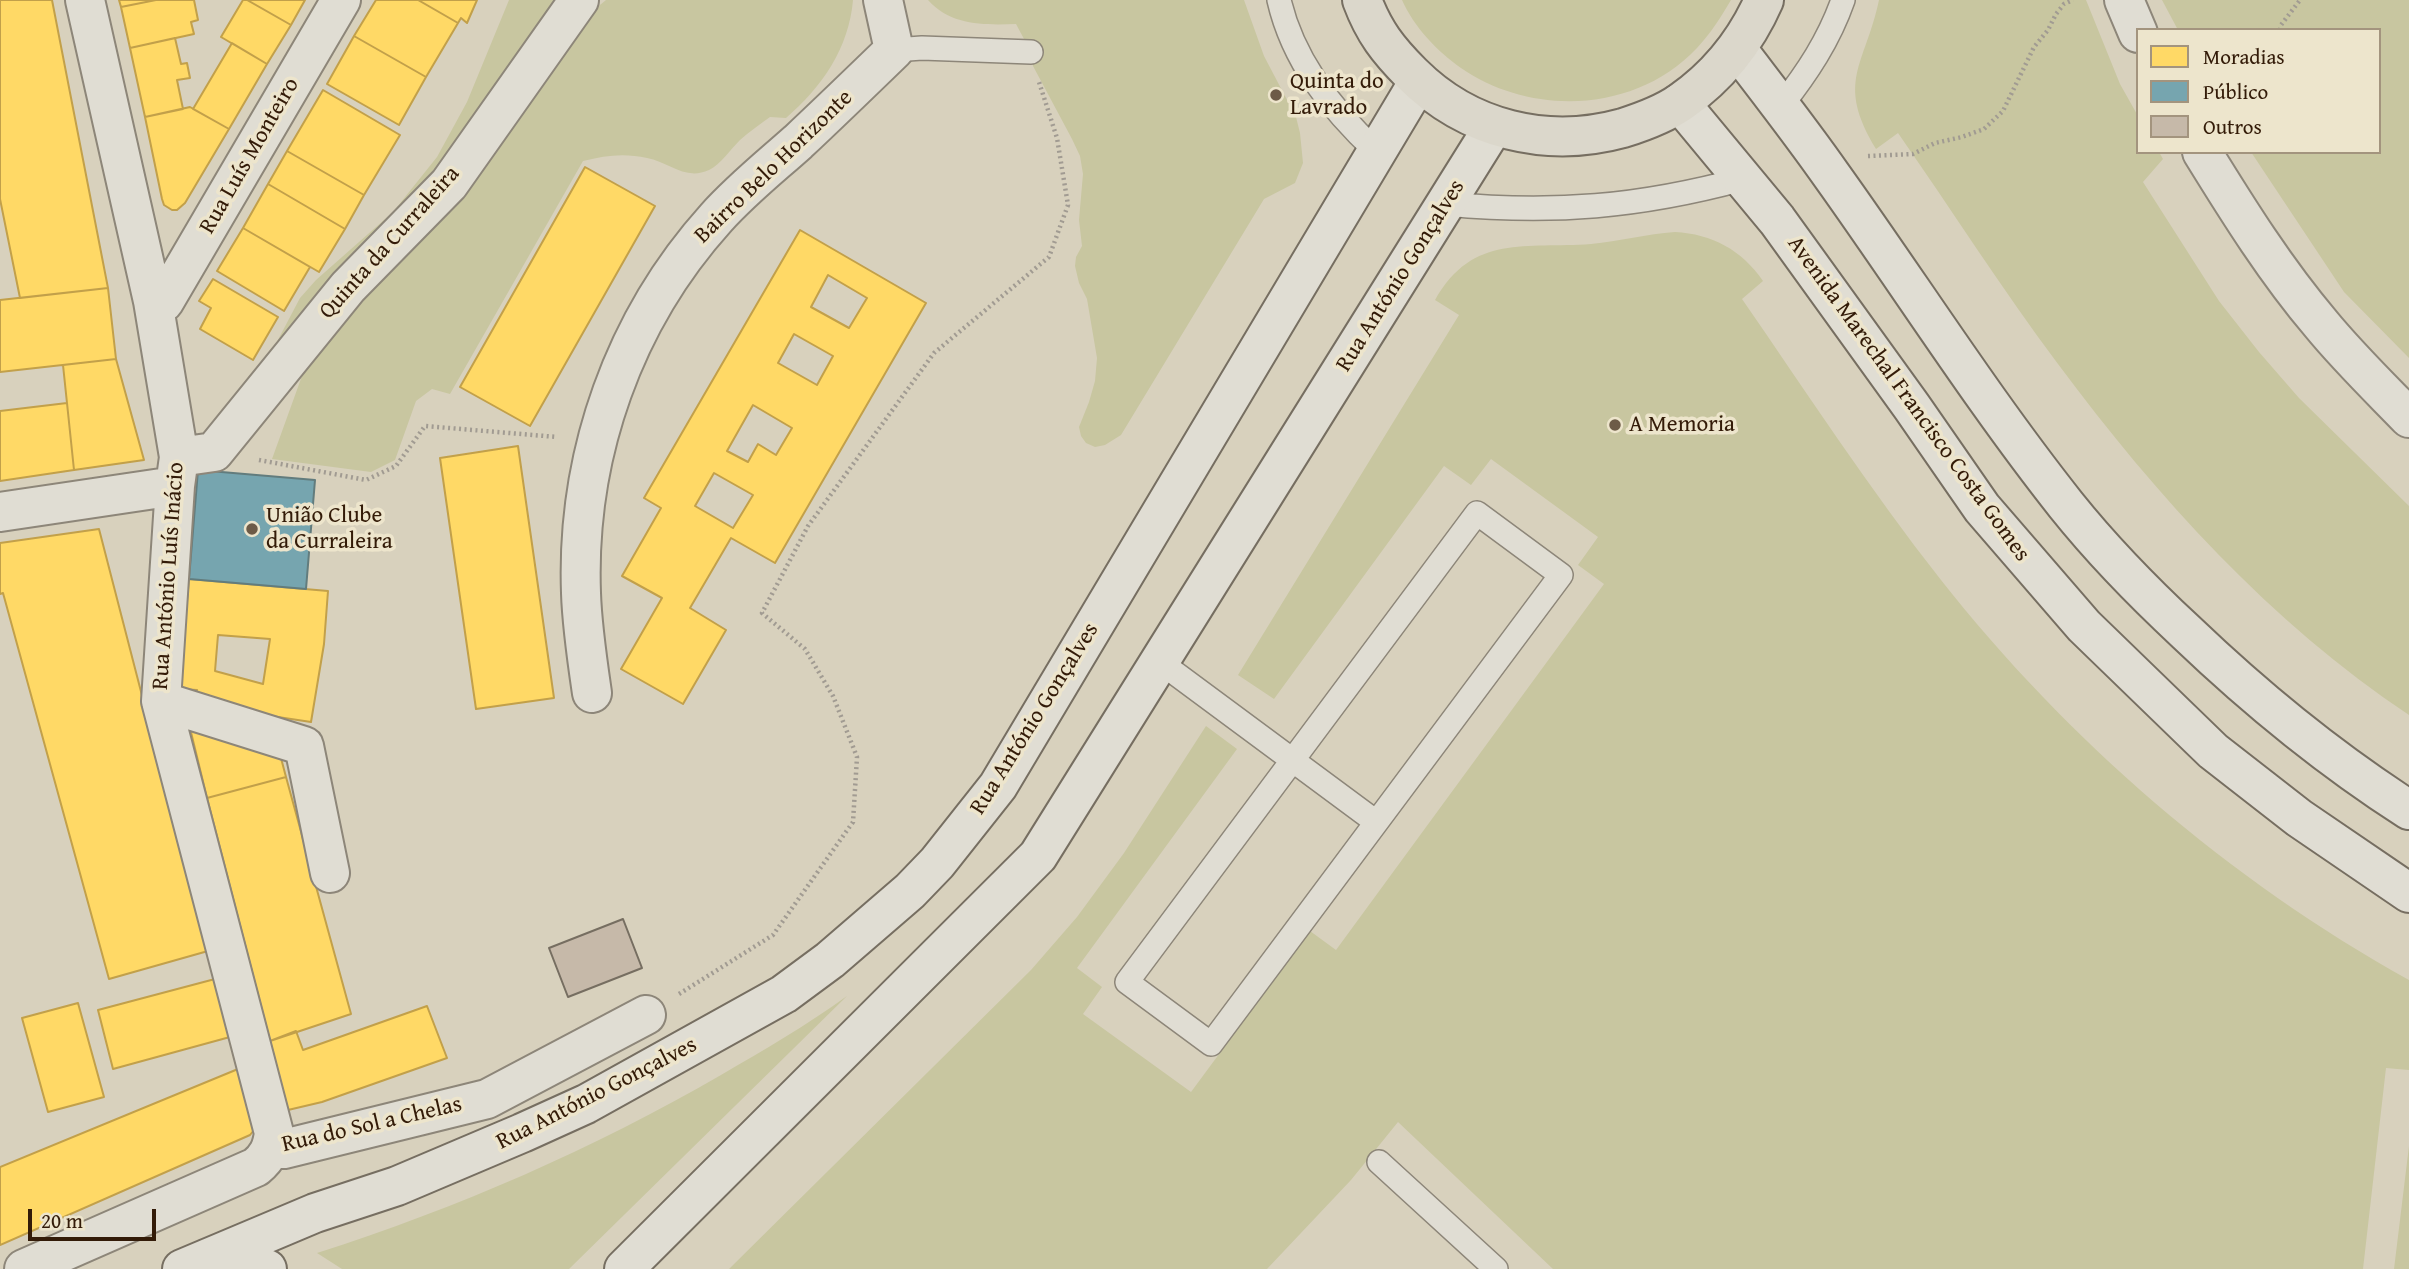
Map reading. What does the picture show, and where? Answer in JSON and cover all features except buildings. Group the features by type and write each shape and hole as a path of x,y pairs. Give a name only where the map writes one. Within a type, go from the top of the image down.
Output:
{"main road":[{"name":"Rua António Luís Inácio","path":"85,0 189,465 161,701 272,1121 272,1146"},
{"name":"Rua Luís Monteiro","path":"153,300 164,302 341,0"},
{"name":"Quinta da Curraleira","path":"189,465 348,287 449,184 579,0"},
{"path":"883,0 894,50"},
{"path":"1362,0 1385,47 1436,96 1468,115 1494,126 1532,136 1569,137 1605,133 1640,123 1680,103 1712,77 1737,49 1764,0"},
{"path":"2124,0 2136,28"},
{"path":"1737,49 1832,175 1982,394 2066,505 2101,546 2147,595 2252,693 2329,755 2409,810"},
{"name":"Bairro Belo Horizonte","path":"592,693 583,628 583,517 596,441 618,373 632,342 664,284 718,215 894,50"},
{"name":"Rua António Gonçalves","path":"195,1264 315,1213 397,1186 460,1161 586,1104 784,994 830,960 910,891 945,853 998,786 1419,81"},
{"name":"Avenida Marechal Francisco Costa Gomes","path":"1680,103 1777,220 1982,508 2084,626 2213,751 2299,818 2409,893"},
{"name":"Rua António Gonçalves","path":"624,1269 1038,856 1494,126"},
{"path":"2203,154 2259,242 2290,285 2353,360 2409,418"},
{"path":"0,512 189,465"},
{"path":"161,701 304,746 330,873"},
{"name":"Rua do Sol a Chelas","path":"24,1269 256,1167 266,1158 272,1146 285,1149 487,1099 646,1015"},
{"path":"195,1264 250,1262 267,1269"}],"lane":[{"path":"1279,0 1293,40 1308,71 1328,101 1351,128 1376,151"},
{"path":"1781,106 1817,58 1843,0"},
{"path":"894,50 922,48 1031,52"},
{"path":"1446,204 1508,209 1595,208 1645,202 1743,179"},
{"path":"1477,513 1561,575 1376,822 1210,1044 1127,982 1477,513"},
{"path":"1160,662 1376,822"},
{"path":"1379,1162 1496,1269"}],"path":[{"path":"1858,157 1913,154 1935,143 1984,129 2003,111 2034,47 2048,30 2056,14 2064,4 2073,0"},
{"path":"2280,28 2300,0"},
{"path":"646,1015 773,935 853,822 857,757 833,696 805,649 762,613 808,526 934,353 1049,257 1068,205 1057,138 1031,52"},
{"path":"189,465 366,480 396,466 425,426 596,441"}],"shaded area":[{"path":"509,0 560,0 450,172 270,355 300,298 316,280 393,212 437,157 467,102"},
{"path":"606,0 853,0 840,50 811,93 786,118 770,117 755,128 709,170 700,173 685,172 655,160 623,155 583,161 450,394 432,389 416,401 395,460 371,472 272,459 311,351 577,24"},
{"path":"928,0 1244,0 1264,56 1296,117 1303,163 1295,183 1264,199 1121,435 1105,445 1095,447 1086,443 1079,427 1095,381 1097,358 1087,299 1075,266 1082,246 1079,220 1083,174 1080,156 1033,66 1031,52 1016,24 981,24 958,19 937,9"},
{"path":"1402,0 1731,0 1716,25 1697,48 1672,70 1644,85 1614,96 1583,101 1519,95 1489,84 1443,54 1413,20"},
{"path":"1879,0 2086,0 2120,84 2136,112 2136,154 2160,154 2163,159 2143,182 2219,301 2259,352 2299,398 2409,506 2409,715 2309,640 2218,554 2135,462 2058,364 1898,133 1876,149 1857,106 1855,89 1861,58"},
{"path":"2162,0 2409,0 2409,358 2344,292 2252,154 2381,154 2381,28 2177,28"},
{"path":"1675,232 1714,240 1736,252 1755,270 1763,281 1742,299 1915,546 1990,639 2042,696 2097,751 2215,852 2342,941 2409,980 2409,1070 2386,1068 2363,1269 1553,1269 1398,1122 1351,1180 1267,1269 729,1269 1031,970 1077,917 1124,853 1206,726 1237,749 1077,968 1102,987 1083,1014 1191,1092 1310,931 1336,950 1604,584 1578,565 1598,537 1491,459 1471,485 1444,466 1274,699 1238,675 1459,315 1435,300 1450,279 1466,264 1484,254 1503,249 1591,244"},
{"path":"847,996 569,1269 342,1269 317,1253 422,1217 524,1175 624,1128 721,1075"},
{"path":"2409,1146 2409,1269 2394,1269"}],"place":[{"name":"Quinta do Lavrado","path":"1276,95"},
{"name":"A Memoria","path":"1615,425"},
{"name":"União Clube da Curraleira","path":"252,529"}]}
